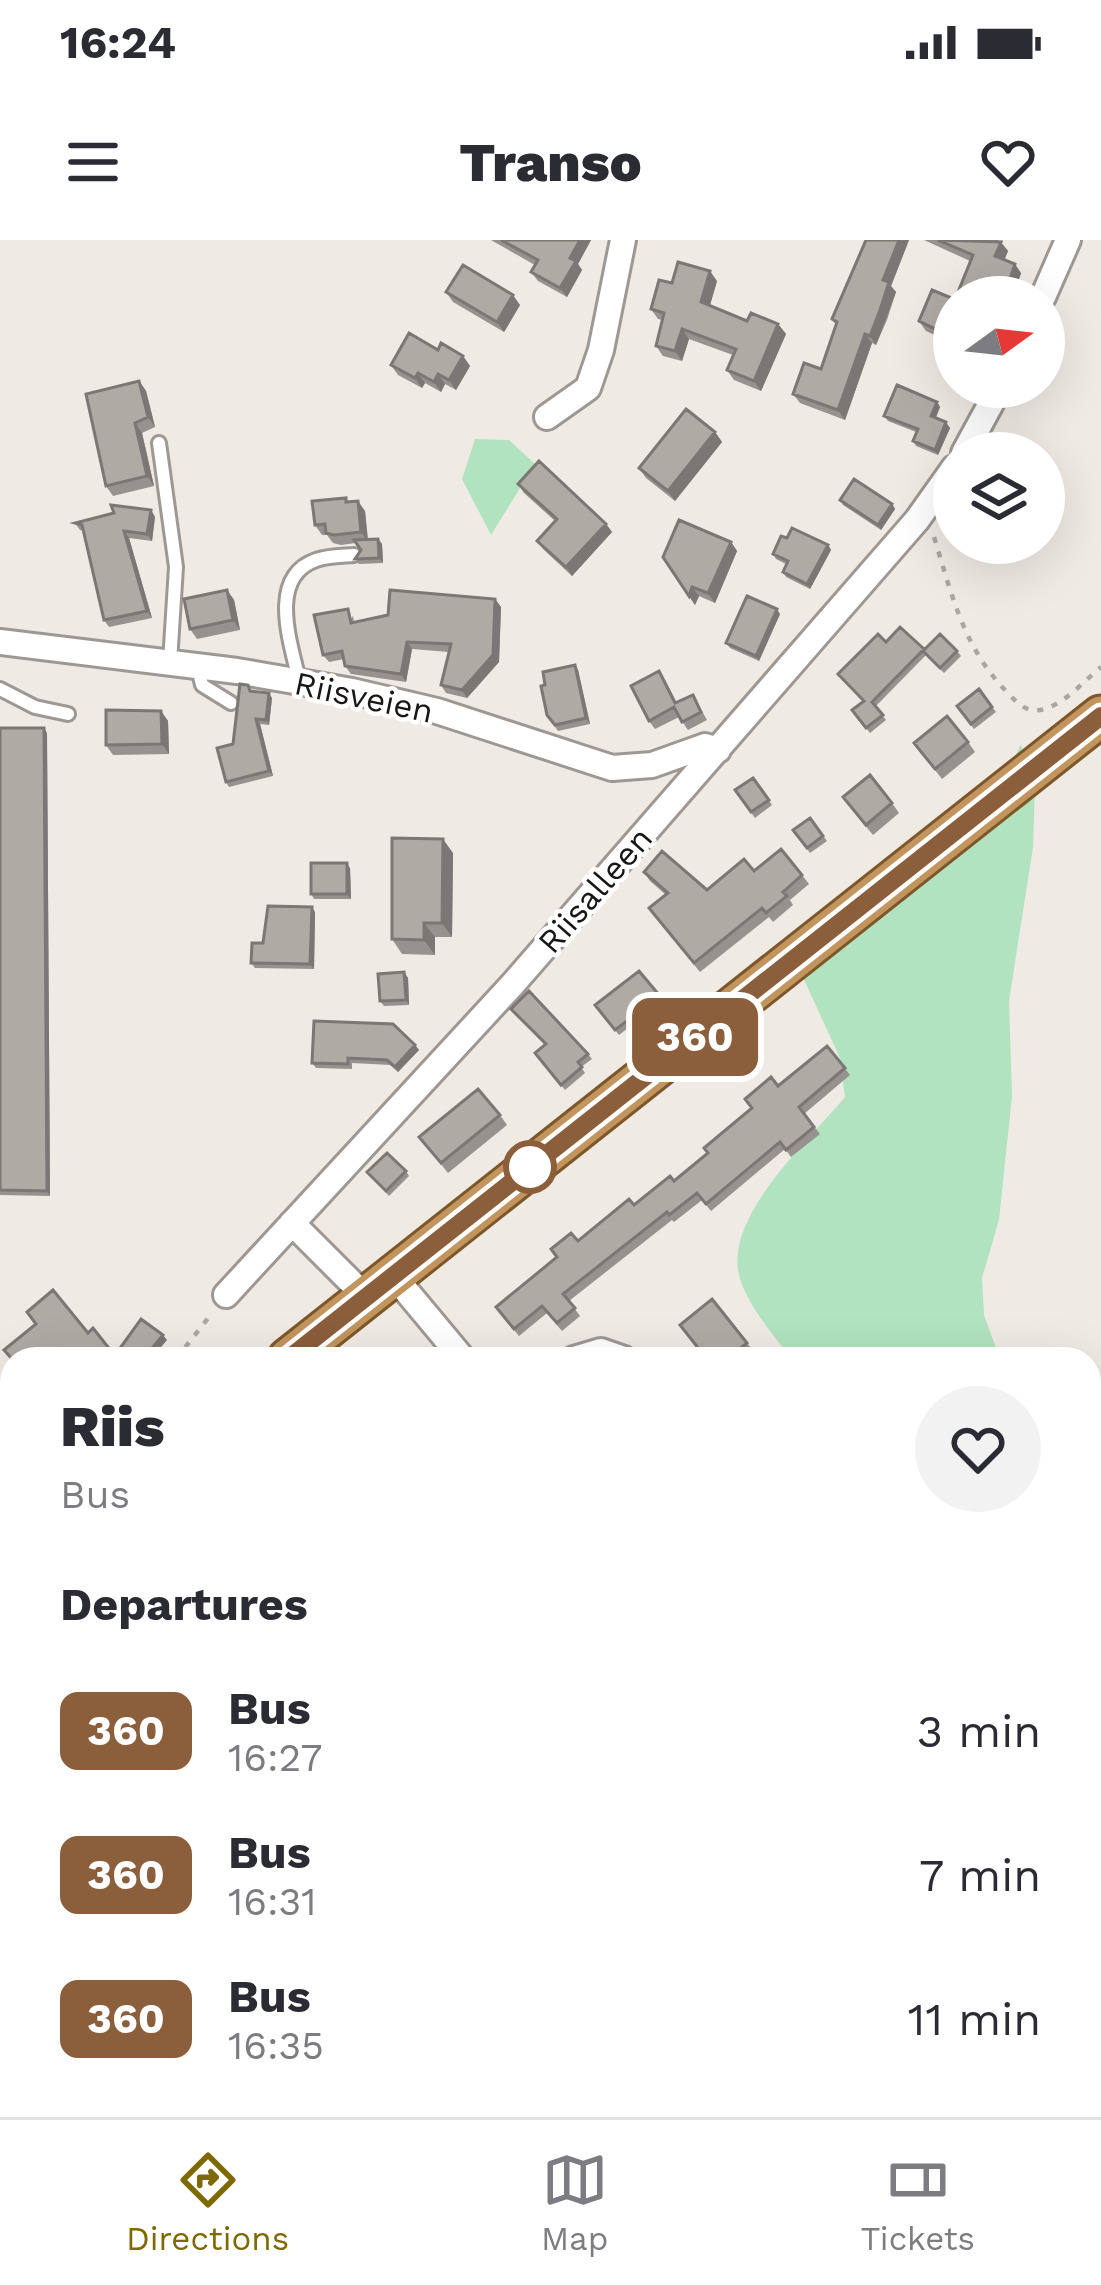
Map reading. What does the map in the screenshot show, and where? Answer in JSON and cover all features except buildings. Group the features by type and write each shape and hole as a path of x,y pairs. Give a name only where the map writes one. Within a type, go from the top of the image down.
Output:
{"highway":[{"path":"303,1347 1101,716"}],"street":[{"path":"547,416 588,388 602,350 623,240"},
{"path":"1052,276 1068,240"},
{"name":"Riisalleen","path":"226,1295 512,985 933,498"},
{"name":"Riisveien","path":"0,642 299,682 436,711 612,768 652,765 705,746 718,750"},
{"path":"292,1223 380,1286 449,1347"}],"lane":[{"path":"159,443 176,567 170,663"},
{"path":"299,682 287,625 286,597 293,579 316,560 354,555"},
{"path":"198,666 202,685 231,703"},
{"path":"0,689 35,707 68,714"}],"path":[{"path":"917,520 934,538 964,632 997,682 1021,706 1048,707 1101,668"},
{"path":"185,1347 226,1295"}],"green space":[{"path":"475,439 509,440 535,464 491,535 462,479"},
{"path":"1021,744 1035,790 1033,847 1009,1001 1012,1096 999,1220 982,1278 984,1315 996,1347 783,1347 741,1281 739,1248 746,1224 775,1177 845,1097 839,1056 800,971 1011,765"}],"bus line":[{"name":"360","path":"303,1347 1101,716"}]}
